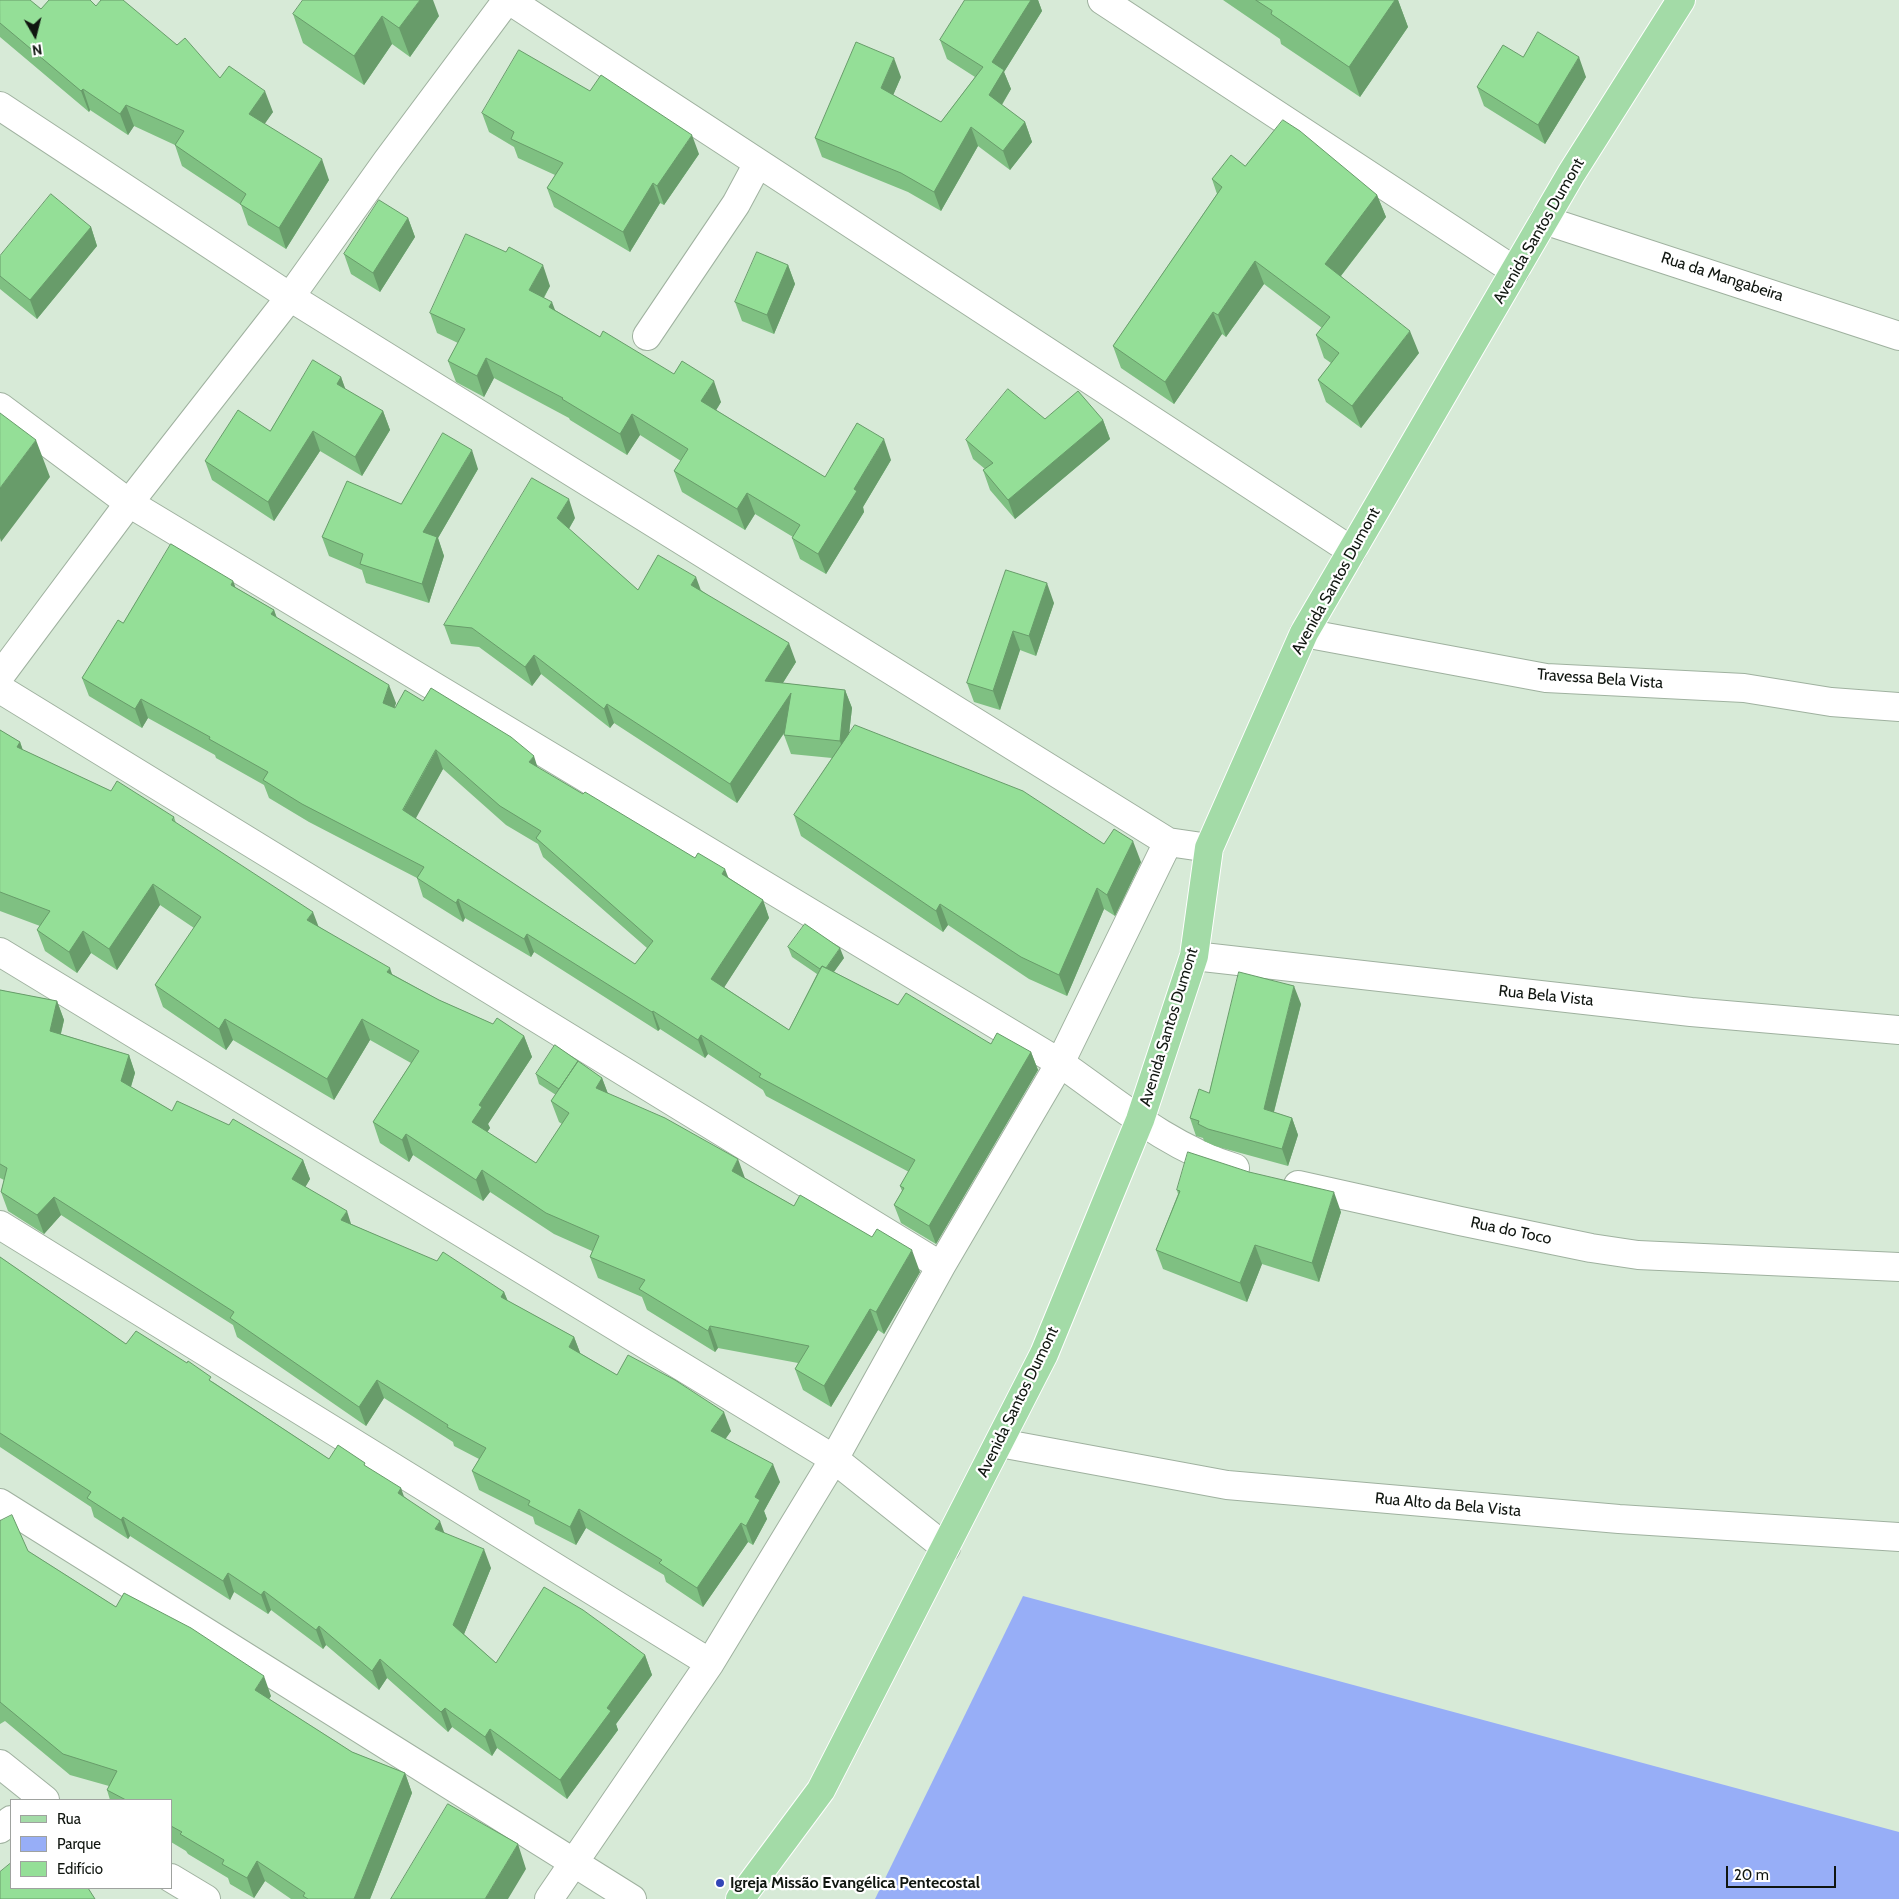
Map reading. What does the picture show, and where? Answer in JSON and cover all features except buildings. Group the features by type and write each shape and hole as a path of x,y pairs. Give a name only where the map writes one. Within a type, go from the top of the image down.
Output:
{"main road":[{"name":"Avenida Santos Dumont","path":"740,1899 822,1790 1000,1444 1044,1354 1140,1120 1194,956 1209,848 1304,633 1544,220 1680,0"}],"street":[{"path":"0,676 129,503 290,297 387,161 508,0 1352,551"},
{"path":"1102,0 1515,271"},
{"path":"0,106 290,297 1168,842 1209,848"},
{"path":"646,336 736,204 758,164"},
{"name":"Rua da Mangabeira","path":"1544,220 1899,336"},
{"name":"Rua do Toco","path":"0,407 129,503 1060,1063 1176,1145 1201,1157 1269,1178 1591,1248 1638,1255 1899,1267"},
{"name":"Travessa Bela Vista","path":"1304,633 1546,678 1744,688 1831,702 1899,708"},
{"path":"0,689 941,1266"},
{"path":"549,1899 710,1663 834,1459 941,1266 1060,1063 1168,842"},
{"path":"0,952 834,1459 946,1548"},
{"name":"Rua Bela Vista","path":"1194,956 1691,1012 1899,1030"},
{"path":"0,1224 710,1663"},
{"name":"Rua Alto da Bela Vista","path":"1000,1444 1228,1485 1619,1519 1899,1536"},
{"path":"0,1504 573,1864 632,1899"},
{"path":"0,1764 40,1799"},
{"path":"0,1829 10,1821"},
{"path":"172,1879 206,1899"}],"green space":[{"path":"1023,1596 1899,1832 1899,1899 875,1899"}],"place":[{"name":"Igreja Missão Evangélica Pentecostal","path":"720,1883"}]}
